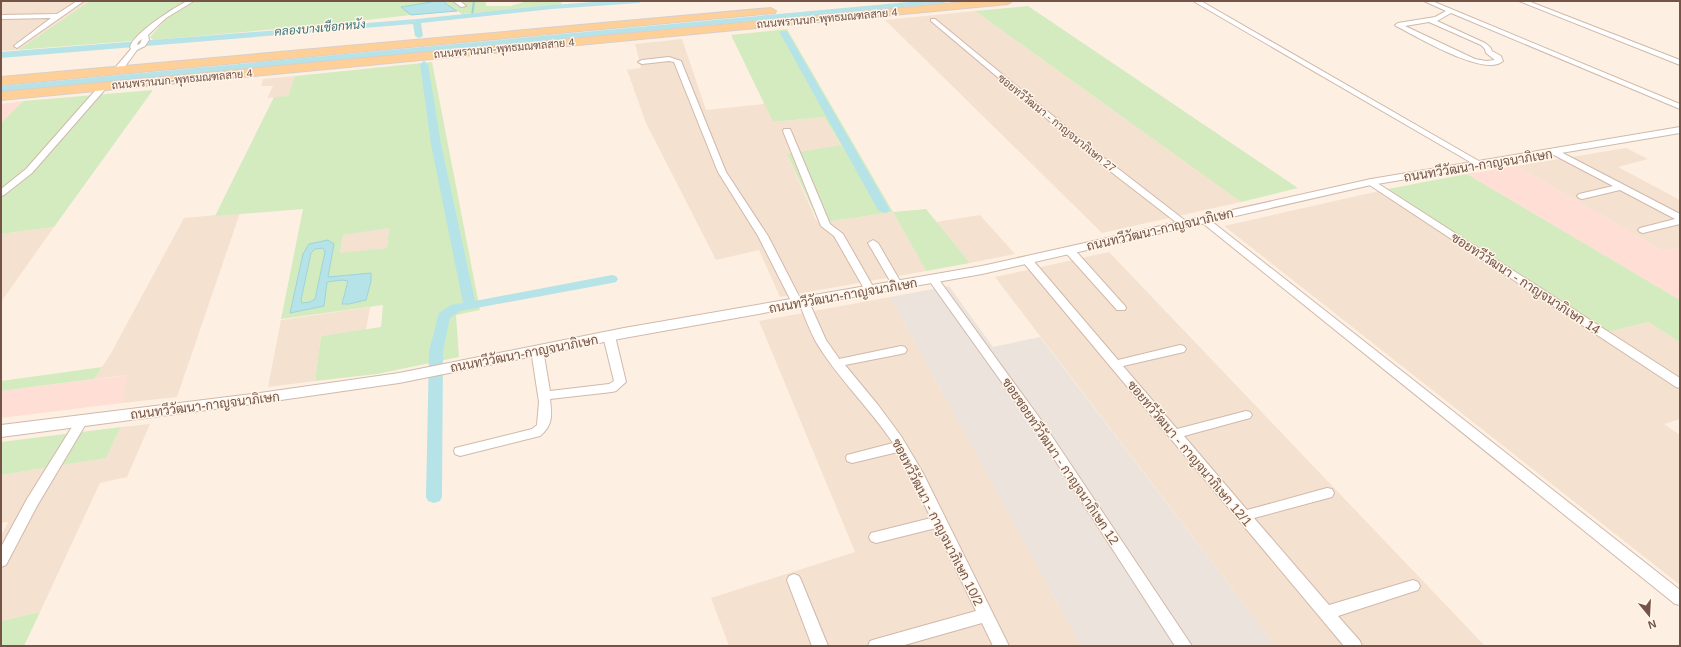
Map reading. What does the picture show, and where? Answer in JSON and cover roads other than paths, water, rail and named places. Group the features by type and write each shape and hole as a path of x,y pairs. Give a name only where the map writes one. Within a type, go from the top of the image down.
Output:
{"main road":[{"name":"ถนนพรานนก-พุทธมณฑลสาย 4","path":"1,96 1008,1"},
{"name":"ถนนพรานนก-พุทธมณฑลสาย 4","path":"1,81 782,10"}],"street":[{"path":"17,46 81,1"},
{"path":"118,70 136,48 145,43 143,37 164,17 192,1"},
{"path":"456,1 463,6"},
{"path":"1196,1 1480,164"},
{"path":"1427,1 1680,107"},
{"path":"1522,1 1680,63"},
{"path":"1430,20 1483,44 1488,48 1488,52 1498,58 1499,61 1495,64 1486,64 1473,61 1398,25 1443,17 1451,11"},
{"path":"1,17 58,16"},
{"name":"ซอยทวีวัฒนา - กาญจนาภิเษก 27","path":"932,20 1100,159 1184,224"},
{"name":"ซอยทวีวัฒนา - กาญจนาภิเษก 10/2","path":"642,62 669,59 677,61 722,172 763,236 801,302 821,341 836,363 874,408 901,446 1001,646"},
{"path":"1,193 29,171 104,86"},
{"name":"ถนนทวีวัฒนา-กาญจนาภิเษก","path":"1,431 81,422 275,396 407,376 609,336 933,279 1027,260 1371,182 1680,130"},
{"path":"787,131 826,226 838,234 870,290"},
{"path":"1555,152 1680,218"},
{"name":"ซอยทวีวัฒนา - กาญจนาภิเษก 14","path":"1371,182 1680,384"},
{"path":"1582,196 1622,187"},
{"path":"1203,219 1680,599"},
{"path":"1643,230 1680,221"},
{"path":"872,243 898,286"},
{"path":"1069,250 1121,308"},
{"name":"ซอยทวีวัฒนา - กาญจนาภิเษก 12/1","path":"1027,260 1354,646"},
{"name":"ซอยซอยทวีวัฒนา - กาญจนาภิเษก 12","path":"933,279 1034,419 1184,646"},
{"path":"544,396 612,388 617,385 620,382 609,336"},
{"path":"1115,364 1180,349"},
{"path":"460,451 536,432 543,428 545,423 544,396 537,350"},
{"path":"836,363 901,350"},
{"path":"1174,434 1246,415"},
{"path":"1,561 32,503 81,422"},
{"path":"852,458 901,446"},
{"path":"1243,516 1326,494"},
{"path":"876,537 940,522"},
{"path":"794,580 820,646"},
{"path":"1326,613 1413,586"},
{"path":"876,646 985,615"}],"water":[{"path":"443,1 457,11 411,15 401,7"},
{"path":"328,240 334,244 328,277 371,273 371,281 366,300 342,304 348,281 342,280 327,282 324,306 290,313 303,254 309,244","holes":["323,248 325,252 315,299 310,302 302,303 301,300 311,253 315,249"]}],"waterway":[{"path":"472,16 474,1"},
{"name":"คลองบางเชือกหนัง","path":"417,21 552,7 639,1"},
{"path":"1,89 944,1"},
{"name":"คลองบางเชือกหนัง","path":"1,55 417,21"},
{"path":"417,21 419,36"},
{"path":"784,33 884,210"},
{"path":"424,64 436,144 470,305"},
{"path":"470,305 612,279"},
{"path":"434,497 436,351 444,316 456,308 470,305"}]}
